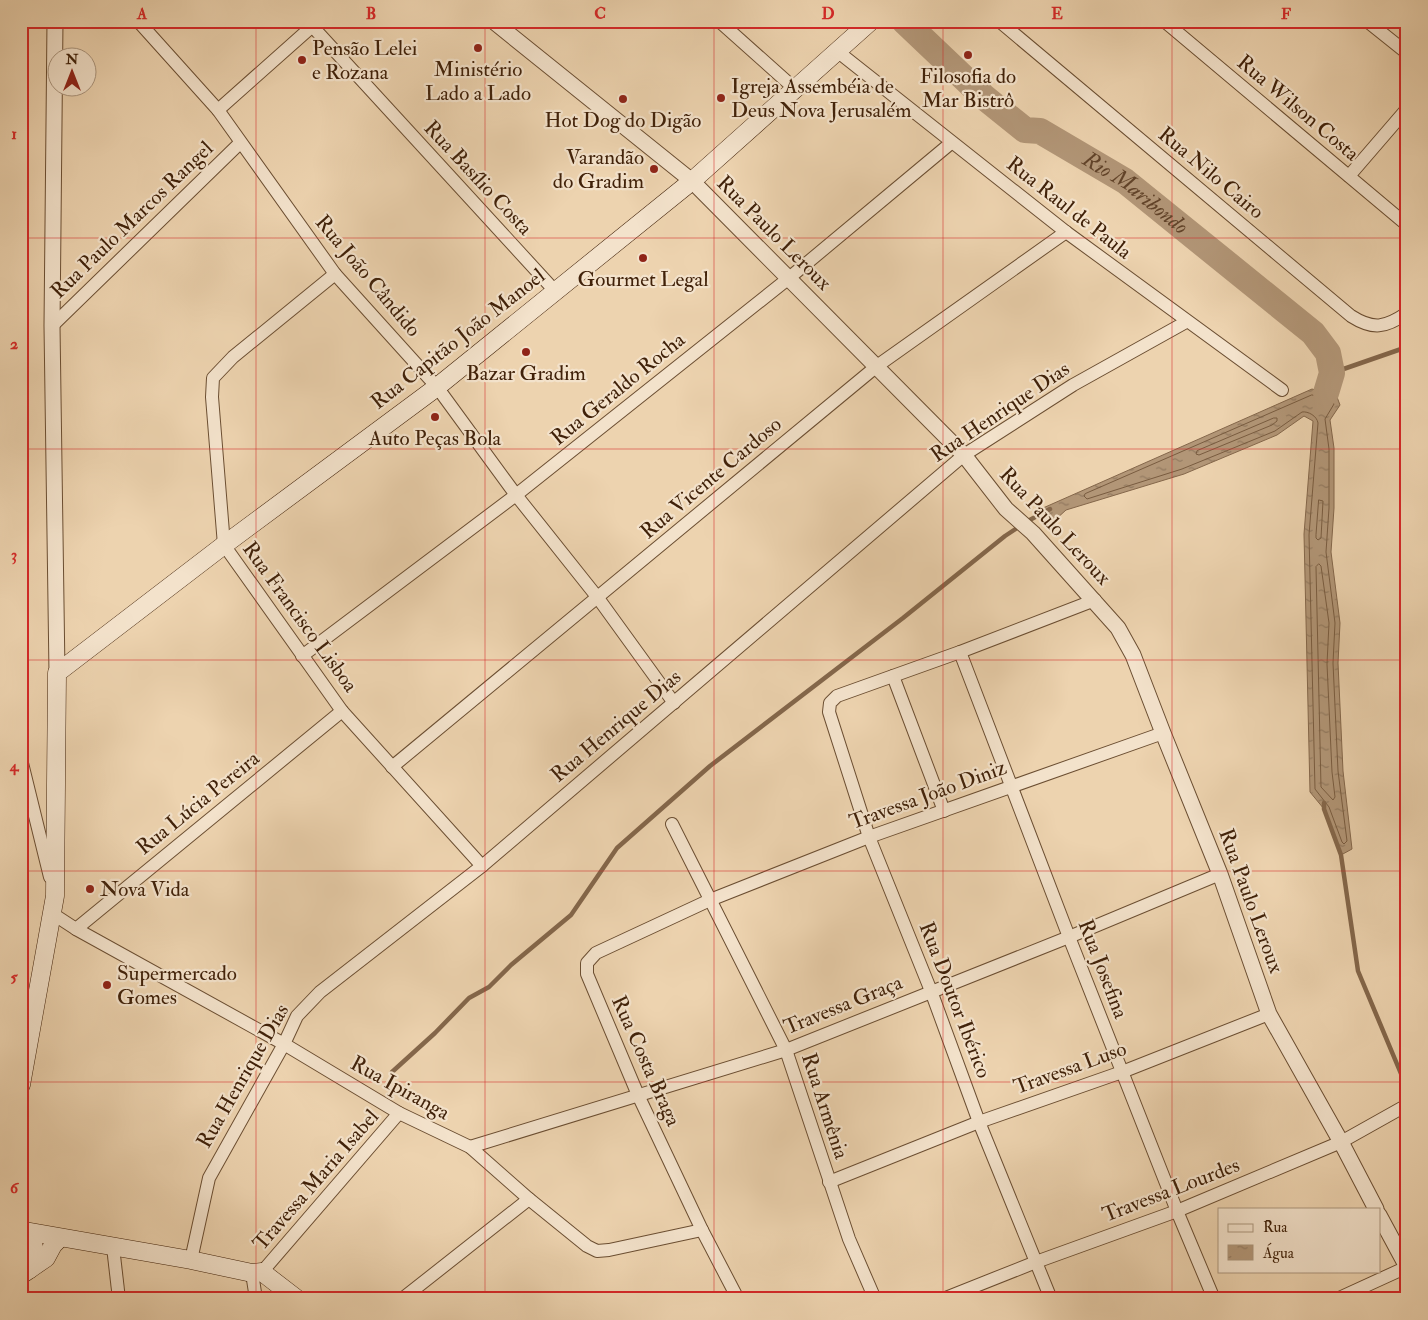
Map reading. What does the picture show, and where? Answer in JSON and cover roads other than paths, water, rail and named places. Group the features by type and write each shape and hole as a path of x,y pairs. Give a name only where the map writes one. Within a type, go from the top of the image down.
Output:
{"main road":[{"name":"Rua Capitão João Manoel","path":"57,673 224,545 437,387 692,181 870,21"},
{"path":"21,1085 56,896 57,673"},
{"path":"23,1230 257,1273 297,1299"},
{"path":"23,1230 33,1241 35,1250 26,1272"},
{"path":"26,1272 46,1258 53,1245 60,1238"}],"street":[{"path":"55,21 52,326 57,673"},
{"name":"Rua João Cândido","path":"138,21 218,110 335,274 437,387 516,495 598,598 674,703"},
{"name":"Rua Paulo Leroux","path":"493,21 692,181 964,455 1006,508 1033,533 1095,600 1118,628 1134,655 1163,733 1220,874 1269,1014 1341,1142 1375,1208"},
{"path":"719,21 794,88"},
{"name":"Rua Nilo Cairo","path":"999,21 1351,316 1363,324 1375,326 1387,324 1407,313"},
{"name":"Rua Wilson Costa","path":"1164,21 1407,225"},
{"path":"1367,21 1407,53"},
{"path":"218,110 314,24"},
{"name":"Rua Basílio Costa","path":"314,24 555,291"},
{"name":"Rua Raul de Paula","path":"837,51 1066,232 1186,322 1282,390"},
{"path":"1349,176 1405,111"},
{"name":"Rua Paulo Marcos Rangel","path":"52,326 240,143"},
{"name":"Rua Geraldo Rocha","path":"302,656 516,495 789,278 951,143"},
{"name":"Rua Vicente Cardoso","path":"392,767 876,366 1066,232"},
{"name":"Rua Francisco Lisboa","path":"335,274 233,357 213,378 212,397 224,545 342,711 482,866"},
{"name":"Rua Henrique Dias","path":"191,1260 209,1178 284,1044 297,1016 320,992 482,866 964,455 1073,385 1186,322"},
{"path":"944,811 893,676 1095,600"},
{"name":"Rua Josefina","path":"960,652 1069,937 1214,1299"},
{"name":"Rua Doutor Ibérico","path":"893,676 837,696 830,703 829,712 869,837 931,991 979,1122 1050,1299"},
{"name":"Rua Lúcia Pereira","path":"76,928 342,711"},
{"name":"Travessa João Diniz","path":"710,900 869,837 1163,733"},
{"path":"21,759 56,896"},
{"name":"Rua Armênia","path":"672,824 786,1050 849,1238 875,1299"},
{"name":"Travessa Graça","path":"470,1147 786,1050 1069,937 1220,874"},
{"name":"Rua Costa Braga","path":"710,900 596,954 587,963 587,974 638,1095 702,1230 738,1299"},
{"path":"53,914 76,928"},
{"name":"Rua Ipiranga","path":"76,928 284,1044 399,1113 470,1147 529,1199 587,1246 597,1251 702,1230"},
{"name":"Travessa Luso","path":"829,1182 979,1122 1122,1072 1269,1014"},
{"name":"Travessa Lourdes","path":"943,1299 1036,1262 1178,1211 1341,1142 1406,1106"},
{"name":"Travessa Maria Isabel","path":"257,1273 399,1113"},
{"path":"402,1299 529,1199"},
{"path":"1336,1299 1407,1267 1380,1217"},
{"path":"113,1247 119,1299"},
{"path":"256,1299 257,1273"},
{"path":"21,1291 23,1299"}],"water":[{"path":"1312,389 1337,397 1340,405 1330,420 1334,448 1334,508 1331,552 1340,623 1338,663 1343,771 1352,849 1341,855 1324,809 1310,792 1304,534 1313,421 1304,416 1277,435 1184,474 1066,510 1055,520 1043,508"}],"waterway":[{"name":"Rio Maribondo","path":"904,21 984,97 1025,130 1040,131 1125,181 1313,333 1328,353 1332,373 1326,393"},
{"path":"1332,373 1407,347"},
{"path":"1026,522 1050,509"},
{"path":"392,1072 435,1033 469,998 489,987 511,965 571,915 617,848 710,766 1020,526"},
{"path":"1324,803 1324,809 1341,855 1358,971 1407,1088"}],"place":[{"name":"Ministério Lado a Lado","path":"478,48"},
{"name":"Filosofia do Mar Bistrô","path":"968,55"},
{"name":"Pensão Lelei e Rozana","path":"302,60"},
{"name":"Igreja Assembéia de Deus Nova Jerusalém","path":"721,98"},
{"name":"Hot Dog do Digão","path":"623,99"},
{"name":"Varandão do Gradim","path":"654,169"},
{"name":"Gourmet Legal","path":"643,258"},
{"name":"Bazar Gradim","path":"526,352"},
{"name":"Auto Peças Bola","path":"435,417"},
{"name":"Nova Vida","path":"90,889"},
{"name":"Supermercado Gomes","path":"107,985"}]}
